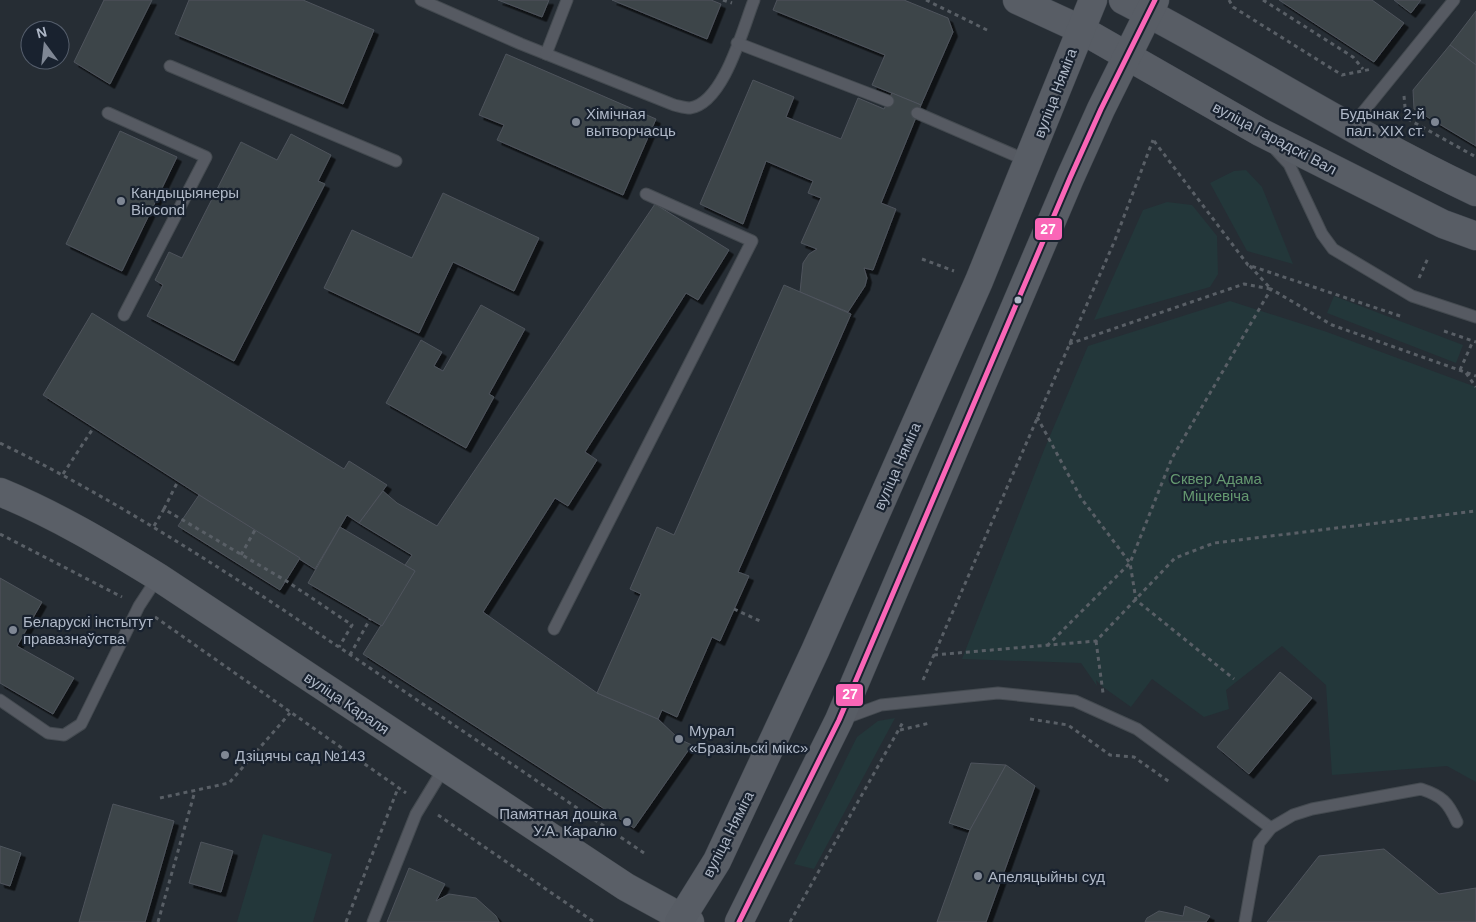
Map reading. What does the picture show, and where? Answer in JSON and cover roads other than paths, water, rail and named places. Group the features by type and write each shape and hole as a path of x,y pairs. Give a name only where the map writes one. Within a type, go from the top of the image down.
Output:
{"main road":[{"name":"вуліца Гарадскі Вал","path":"1017,0 1080,29 1128,55 1260,132 1443,224 1476,236"},
{"name":"вуліца Няміга","path":"684,920 718,861 815,651 980,281 1092,0"},
{"path":"1123,0 1152,7 1351,128 1476,192"},
{"path":"739,922 839,720 1070,178 1152,7"},
{"name":"вуліца Караля","path":"0,492 32,505 93,537 158,577 626,887 684,920"}],"lane":[{"path":"421,0 546,54 674,106 689,108 703,102 716,89 727,70 754,0"},
{"path":"546,54 567,0"},
{"path":"1351,128 1454,0"},
{"path":"737,44 888,101"},
{"path":"170,66 396,161"},
{"path":"108,113 206,157 124,315"},
{"path":"918,113 1029,162"},
{"path":"1260,132 1289,164 1322,234 1333,249 1412,296 1476,317"},
{"path":"554,629 752,241 646,194"},
{"path":"0,700 48,733 64,735 81,724 139,606 158,577"},
{"path":"839,720 881,705 914,700 998,693 1075,702 1137,728 1271,828"},
{"path":"373,922 416,814 444,768"},
{"path":"1245,922 1259,843 1271,828 1293,815 1312,809 1421,789 1436,793 1450,805 1457,822"}],"place":[{"name":"Хімічная вытворчасць","path":"576,122"},
{"name":"Будынак 2-й пал. ХІХ ст.","path":"1435,122"},
{"name":"Кандыцыянеры Biocond","path":"121,201"},
{"name":"Беларускі інстытут правазнаўства","path":"13,630"},
{"name":"Мурал «Бразільскі мікс»","path":"679,739"},
{"name":"Дзіцячы сад №143","path":"225,755"},
{"name":"Памятная дошка У.А. Каралю","path":"627,822"},
{"name":"Апеляцыйны суд","path":"978,876"}],"park label":[{"name":"Сквер Адама Міцкевіча","path":"1216,486"}]}
